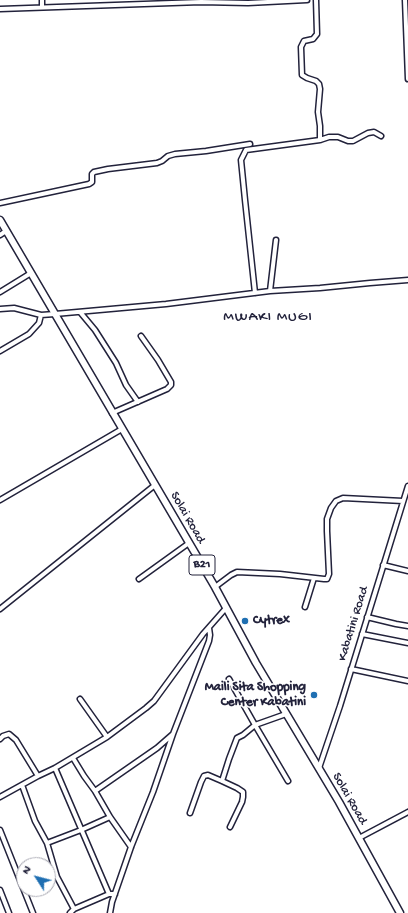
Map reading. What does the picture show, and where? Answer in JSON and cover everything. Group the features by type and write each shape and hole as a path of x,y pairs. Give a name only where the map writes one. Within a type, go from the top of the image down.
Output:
{"highway":[{"name":"Solai Road","path":"0,220 215,587 286,714 359,838 400,913"}],"street":[{"path":"42,0 42,7"},
{"path":"0,9 201,2 248,3 307,0"},
{"path":"316,0 316,34 313,39 304,41 300,47 302,75 316,81 320,89 318,112 320,140"},
{"path":"405,0 408,80"},
{"path":"255,293 241,160 246,150 320,140 329,137 338,137 348,141 353,141 368,133 374,132 381,136"},
{"path":"0,203 89,184 92,182 92,172 100,170 157,163 174,154 250,144"},
{"path":"0,235 6,231"},
{"path":"270,291 276,240"},
{"path":"0,292 31,273"},
{"path":"0,309 14,308 41,315 166,304 270,291 408,280"},
{"path":"80,312 95,330 116,363 126,385 138,402"},
{"path":"0,351 29,334 39,323 41,315"},
{"path":"112,413 167,389 171,385 171,382 158,360 141,336"},
{"path":"0,500 122,429"},
{"path":"0,609 155,485"},
{"name":"Kabatini Road","path":"319,768 340,706 408,486"},
{"path":"215,587 237,572 327,578 329,577 329,574 326,532 327,519 331,508 336,501 343,498 403,501"},
{"path":"139,579 189,543"},
{"path":"383,565 408,571"},
{"path":"305,607 314,578"},
{"path":"0,796 22,786 73,758 107,737 146,708 154,701 187,656 226,608"},
{"path":"367,617 408,626"},
{"path":"110,913 131,847 154,792 173,734 209,641 209,628"},
{"path":"362,634 408,644"},
{"path":"351,668 408,681"},
{"path":"229,679 288,782"},
{"path":"80,699 107,737"},
{"path":"222,780 237,738 255,725 286,714"},
{"path":"0,739 9,734 16,740 38,776"},
{"path":"95,791 157,748 173,734"},
{"path":"73,758 110,817 131,847"},
{"path":"55,768 109,894"},
{"path":"190,813 201,782 204,776 208,775 222,780 243,792 241,805 230,827"},
{"path":"22,786 36,821 47,843 58,877 72,912 109,894 115,894"},
{"path":"359,838 408,812"},
{"path":"47,843 110,817"},
{"path":"0,830 33,913"},
{"path":"0,890 9,913"}],"place":[{"name":"Cytrex","path":"245,621"},
{"name":"Maili Sita Shopping Center Kabatini","path":"314,695"}],"district":[{"name":"MWAKI MUGI","path":"268,318"}]}
